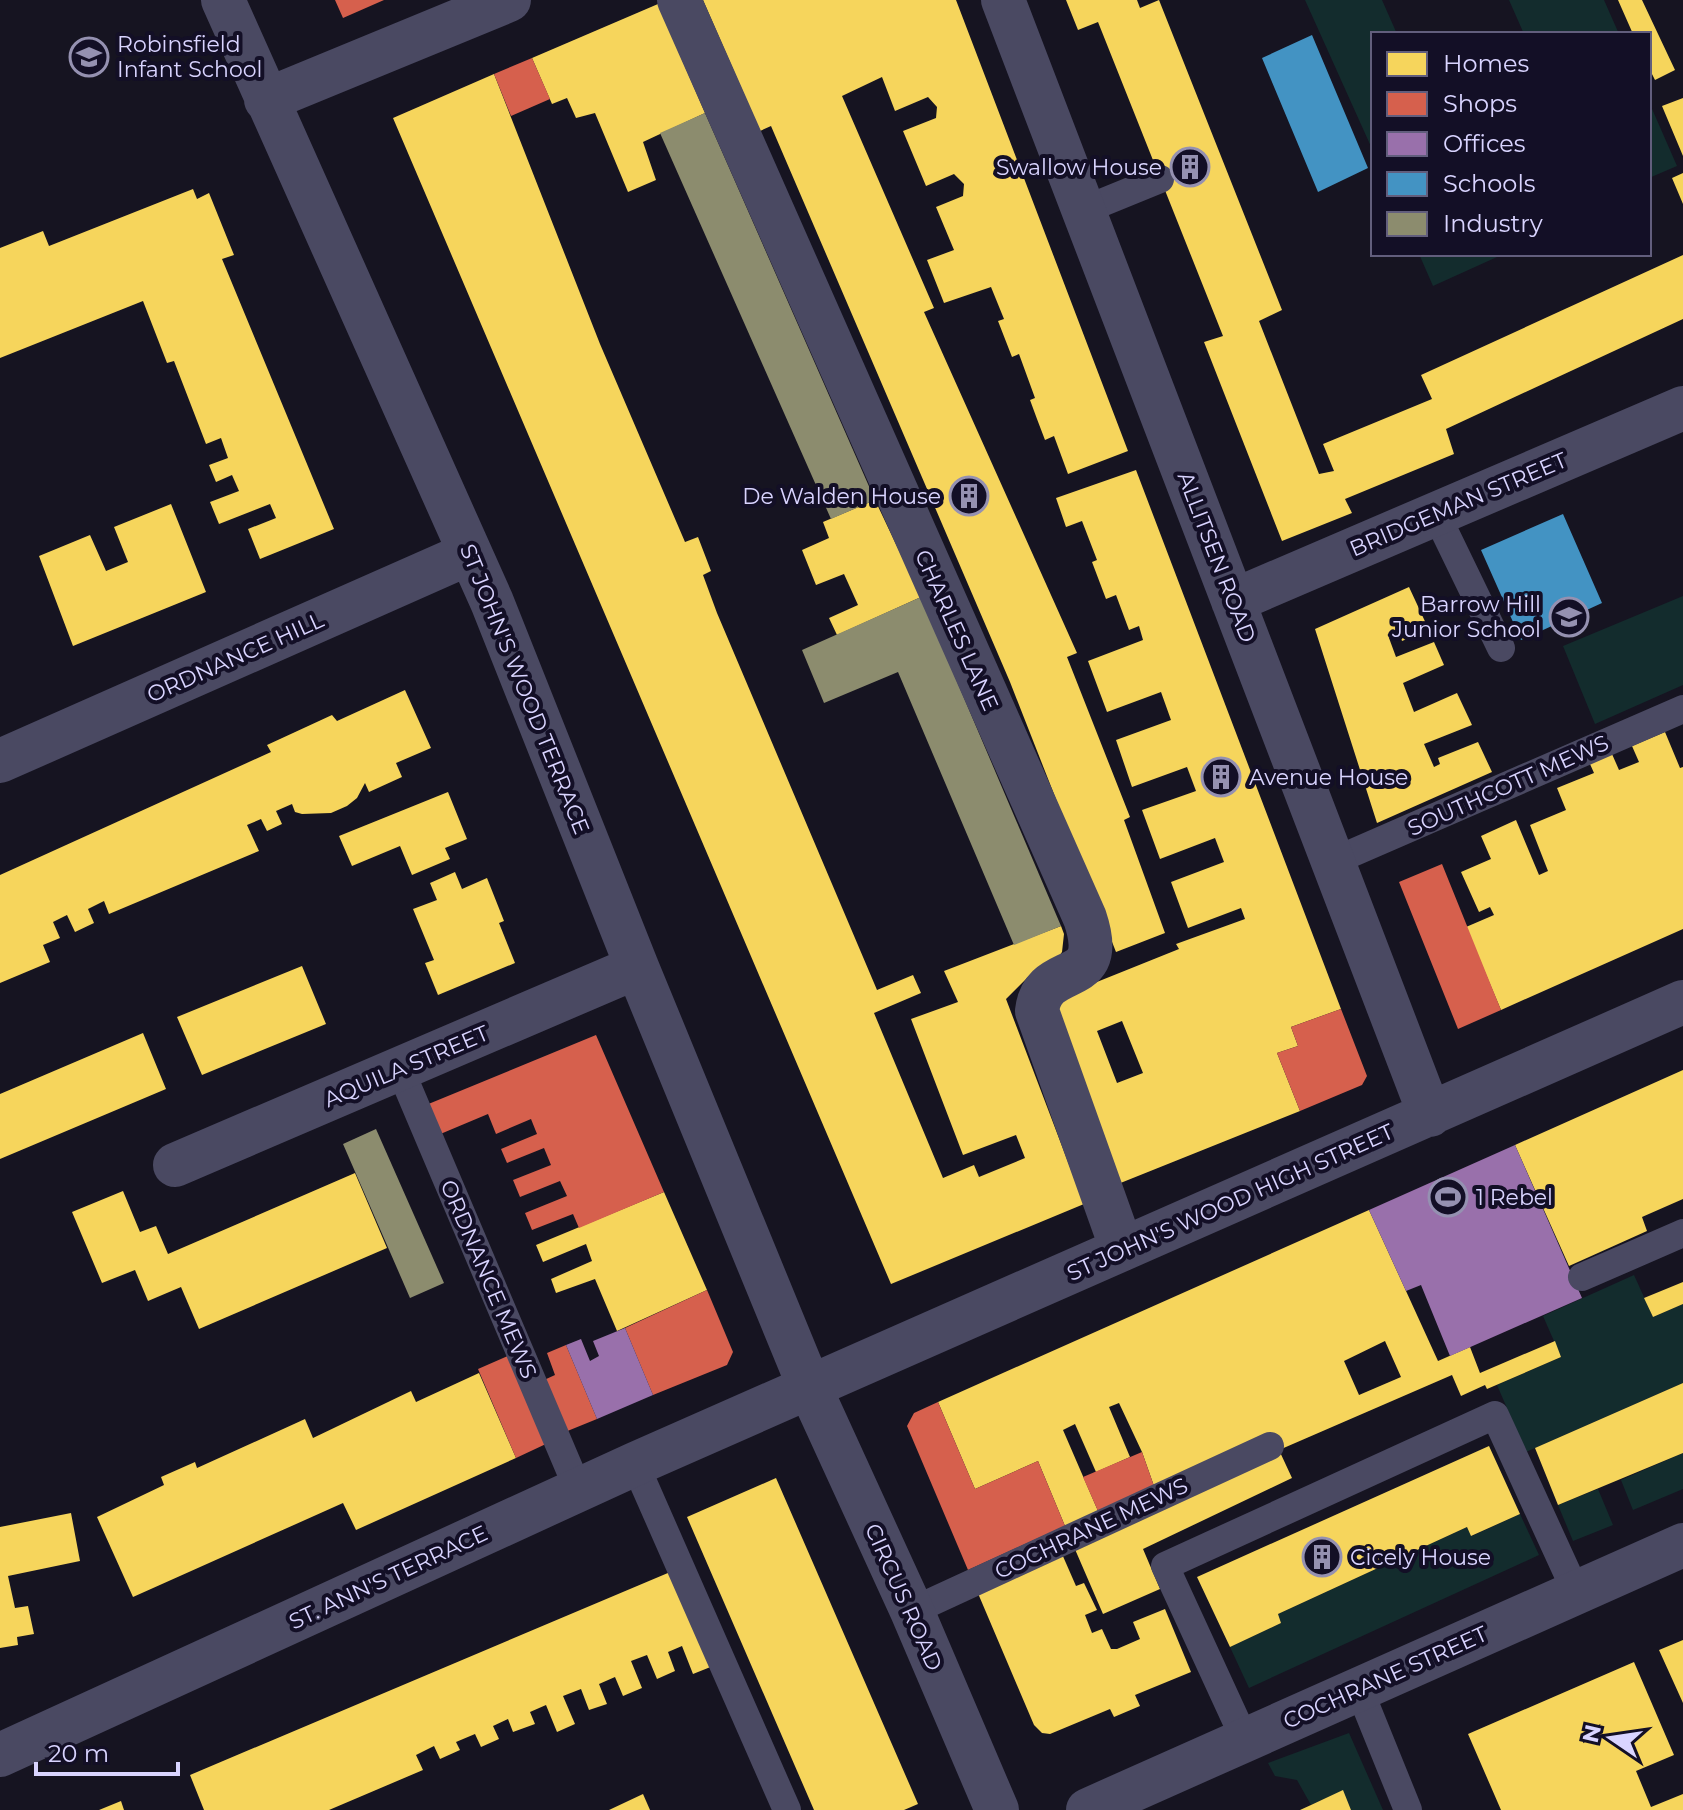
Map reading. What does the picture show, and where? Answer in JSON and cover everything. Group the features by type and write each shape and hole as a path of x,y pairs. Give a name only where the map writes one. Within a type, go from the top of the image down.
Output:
{"street":[{"name":"ST JOHN'S WOOD TERRACE","path":"223,0 470,553 541,723 637,967 793,1393"},
{"path":"266,100 509,0"},
{"name":"CHARLES LANE","path":"679,0 1085,918 1092,952 1085,966 1047,986 1038,997 1037,1011 1122,1249"},
{"name":"ALLITSEN ROAD","path":"1003,0 1430,1115"},
{"name":"BRIDGEMAN STREET","path":"1233,601 1683,408"},
{"name":"ORDNANCE HILL","path":"0,761 470,553"},
{"name":"AQUILA STREET","path":"175,1165 637,967"},
{"name":"ST JOHN'S WOOD HIGH STREET","path":"793,1393 870,1362 1683,1002"},
{"name":"ST. ANN'S TERRACE","path":"0,1755 793,1393"},
{"name":"CIRCUS ROAD","path":"793,1393 912,1611 997,1810"},
{"name":"COCHRANE STREET","path":"1088,1810 1683,1545"}],"lane":[{"path":"1084,210 1160,179"},
{"path":"1436,514 1501,648"},
{"name":"SOUTHCOTT MEWS","path":"1334,861 1683,709"},
{"name":"ORDNANCE MEWS","path":"400,1069 578,1489"},
{"path":"1582,1277 1683,1233"},
{"path":"1245,1740 1165,1566 1495,1415 1576,1592"},
{"name":"COCHRANE MEWS","path":"912,1611 1270,1446"},
{"path":"635,1464 787,1810"},
{"path":"1359,1689 1408,1810"}],"green space":[{"path":"1305,0 1382,0 1396,32 1371,32 1371,147"},
{"path":"1509,0 1604,0 1618,32 1523,32"},
{"path":"1651,107 1677,166 1651,177"},
{"path":"1420,256 1497,256 1497,257 1433,286"},
{"path":"1683,596 1683,685 1595,724 1563,646"},
{"path":"1634,1275 1653,1317 1683,1304 1683,1383 1526,1452 1497,1385 1561,1357 1543,1316"},
{"path":"1683,1453 1683,1489 1633,1510 1621,1480"},
{"path":"1598,1489 1613,1525 1573,1541 1558,1505"},
{"path":"1520,1514 1539,1555 1249,1688 1230,1647 1281,1623 1278,1614 1467,1527 1472,1536"},
{"path":"1349,1733 1383,1810 1351,1810 1342,1791 1311,1805 1297,1780 1275,1776 1268,1763"}],"building: Homes":[{"path":"703,0 956,0 1128,451 1068,474 1054,436 1045,440 1030,400 1035,398 1019,354 1012,357 998,321 1004,319 991,287 944,303 927,260 954,250 936,207 963,196 964,184 954,174 926,186 903,131 936,118 937,107 928,97 895,111 882,77 842,96 934,308 924,312 1077,653 1067,657 1130,817 1124,820 1165,933 1116,952 1010,682 771,126 760,131"},
{"path":"1066,0 1137,0 1140,8 1159,0 1282,310 1259,321 1319,474 1334,471 1323,444 1432,399 1421,375 1683,255 1683,319 1446,429 1454,454 1345,499 1352,513 1282,541 1204,342 1223,336 1098,22 1078,30"},
{"path":"1618,0 1642,0 1675,70 1655,80 1651,72 1651,32 1632,32"},
{"path":"658,4 705,113 643,142 656,180 628,192 595,113 576,118 567,98 552,104 532,58"},
{"path":"494,74 600,344 685,542 698,537 711,571 703,575 717,613 877,990 913,975 921,993 874,1013 943,1178 974,1165 979,1177 1025,1158 1016,1135 963,1155 911,1019 958,1002 944,971 1061,926 1064,934 1062,952 1057,959 1031,974 1006,999 1084,1204 891,1284 393,118"},
{"path":"1683,98 1683,156 1662,106"},
{"path":"1683,173 1683,204 1672,178"},
{"path":"193,189 197,199 209,193 234,255 222,259 334,529 260,559 248,529 276,518 270,504 219,524 210,502 239,491 232,475 216,482 209,465 228,458 221,438 206,444 174,361 167,363 143,301 0,358 0,248 43,231 49,246"},
{"path":"1136,470 1341,1009 1291,1027 1298,1046 1277,1053 1300,1111 1118,1184 1052,1012 1057,998 1179,949 1176,944 1245,919 1241,908 1188,928 1171,882 1224,862 1215,838 1160,859 1142,810 1196,791 1187,767 1132,787 1116,740 1171,720 1161,692 1107,712 1088,661 1143,640 1139,626 1129,630 1116,595 1106,599 1092,562 1097,560 1082,521 1066,527 1056,498","holes":["1122,1021 1143,1073 1117,1083 1097,1031"]},
{"path":"875,500 921,597 837,635 829,618 858,605 844,574 816,585 802,550 829,538 823,522"},
{"path":"171,504 206,592 73,646 39,556 90,535 106,571 128,562 114,527"},
{"path":"1409,587 1429,630 1402,641 1400,634 1389,638 1396,657 1434,642 1444,665 1403,683 1414,712 1457,693 1472,725 1424,744 1434,767 1440,764 1438,758 1478,742 1492,772 1377,823 1315,629"},
{"path":"405,690 431,748 396,763 402,777 369,792 365,783 357,798 331,813 302,814 295,812 292,804 276,811 282,824 267,831 261,819 247,825 259,851 109,914 104,901 88,909 94,923 75,932 67,915 53,922 60,938 43,945 50,962 0,983 0,875 271,752 267,745 332,715 337,721"},
{"path":"1665,732 1680,768 1683,767 1683,929 1501,1010 1466,927 1494,915 1490,907 1479,912 1461,872 1491,859 1481,836 1516,820 1539,875 1548,871 1530,825 1566,810 1557,788 1594,773 1590,764 1612,754 1619,770 1639,762 1632,746"},
{"path":"448,792 467,839 445,848 450,859 412,875 400,846 352,866 339,836"},
{"path":"455,872 462,889 487,878 504,921 499,923 515,963 438,995 425,963 434,960 413,909 437,900 430,883"},
{"path":"302,966 326,1024 202,1075 177,1017"},
{"path":"143,1033 166,1089 0,1159 0,1094"},
{"path":"1683,1070 1683,1199 1642,1217 1647,1231 1569,1266 1515,1145"},
{"path":"355,1173 387,1248 199,1329 181,1287 148,1301 135,1270 102,1283 72,1212 123,1191 140,1232 156,1226 168,1254"},
{"path":"664,1192 707,1290 617,1331 595,1279 556,1293 551,1279 592,1261 586,1244 543,1262 536,1245"},
{"path":"1369,1210 1438,1361 1470,1347 1480,1373 1555,1341 1561,1357 1487,1389 1485,1385 1461,1396 1452,1375 1279,1450 1154,1486 1119,1403 1109,1407 1130,1457 1096,1472 1075,1424 1063,1430 1098,1511 1065,1526 1038,1461 975,1489 938,1402","holes":["1385,1341 1401,1377 1359,1395 1344,1361"]},
{"path":"1683,1282 1683,1304 1653,1317 1644,1298"},
{"path":"479,1373 516,1458 356,1530 343,1503 133,1597 97,1517 164,1485 161,1477 195,1462 197,1468 305,1419 313,1438 411,1391 416,1402"},
{"path":"1683,1383 1683,1453 1558,1505 1535,1448"},
{"name":"Cicely House","path":"1489,1446 1520,1514 1471,1536 1467,1527 1278,1614 1281,1623 1230,1647 1197,1577"},
{"path":"1279,1450 1292,1478 1143,1549 1160,1589 1103,1614 1074,1547"},
{"path":"776,1478 918,1804 904,1810 814,1810 687,1517"},
{"path":"71,1513 80,1561 8,1576 15,1608 28,1606 34,1634 17,1637 18,1645 0,1648 0,1527"},
{"path":"1062,1554 1076,1586 1084,1583 1097,1610 1085,1615 1092,1633 1102,1629 1111,1649 1117,1649 1140,1639 1133,1622 1165,1609 1191,1672 1135,1695 1140,1706 1114,1717 1110,1709 1050,1734 1042,1733 1034,1725 977,1591"},
{"path":"675,1570 713,1666 693,1674 682,1646 668,1652 675,1671 657,1679 647,1655 631,1661 642,1688 623,1696 615,1677 599,1684 607,1704 589,1710 581,1689 563,1696 575,1724 557,1732 546,1705 530,1712 535,1724 513,1732 508,1719 493,1726 499,1739 481,1747 475,1734 456,1742 460,1750 440,1759 434,1746 416,1755 423,1770 329,1810 204,1810 190,1775"},
{"path":"1683,1640 1683,1703 1659,1650"},
{"path":"1634,1662 1674,1755 1636,1771 1651,1807 1683,1794 1683,1810 1501,1810 1468,1734"},
{"path":"1343,1790 1351,1810 1300,1810 1311,1805"},
{"path":"643,1794 650,1810 609,1810"},
{"path":"121,1801 124,1810 99,1810"}],"building: Shops":[{"path":"335,0 384,0 343,18"},
{"path":"532,58 550,99 511,116 494,74"},
{"path":"1442,864 1501,1010 1458,1029 1399,882"},
{"path":"1341,1009 1367,1076 1362,1085 1300,1111 1277,1053 1298,1046 1291,1027"},
{"path":"596,1035 664,1192 579,1228 573,1214 532,1230 525,1213 567,1196 560,1181 520,1197 513,1180 551,1165 544,1148 507,1163 501,1149 537,1134 531,1119 496,1134 488,1114 438,1135 426,1105"},
{"path":"707,1290 733,1352 727,1365 653,1395 625,1328"},
{"path":"566,1345 597,1419 565,1432 544,1380 555,1375 547,1353"},
{"path":"510,1355 548,1443 516,1458 478,1369"},
{"path":"938,1402 975,1489 1038,1461 1065,1526 968,1570 907,1426 914,1413"},
{"path":"1142,1452 1154,1486 1098,1511 1083,1477"}],"building: Offices":[{"path":"1515,1145 1582,1298 1450,1356 1421,1285 1406,1291 1369,1210"},
{"path":"625,1328 653,1395 597,1419 566,1345 581,1339 590,1361 599,1356 593,1341"}],"building: Schools":[{"path":"1312,35 1368,168 1318,192 1262,58"},
{"path":"1563,514 1602,603 1521,640 1481,550"}],"building: Industry":[{"path":"705,113 875,500 831,519 660,133"},
{"path":"921,597 1061,926 1014,945 898,672 824,703 802,650"},
{"path":"376,1129 444,1283 410,1298 343,1144"}],"place":[{"name":"Robinsfield Infant School","path":"89,57"},
{"name":"Swallow House","path":"1190,167"},
{"name":"De Walden House","path":"969,496"},
{"name":"Barrow Hill Junior School","path":"1569,617"},
{"name":"Avenue House","path":"1221,777"},
{"name":"1 Rebel","path":"1448,1197"},
{"name":"Cicely House","path":"1322,1557"}]}
